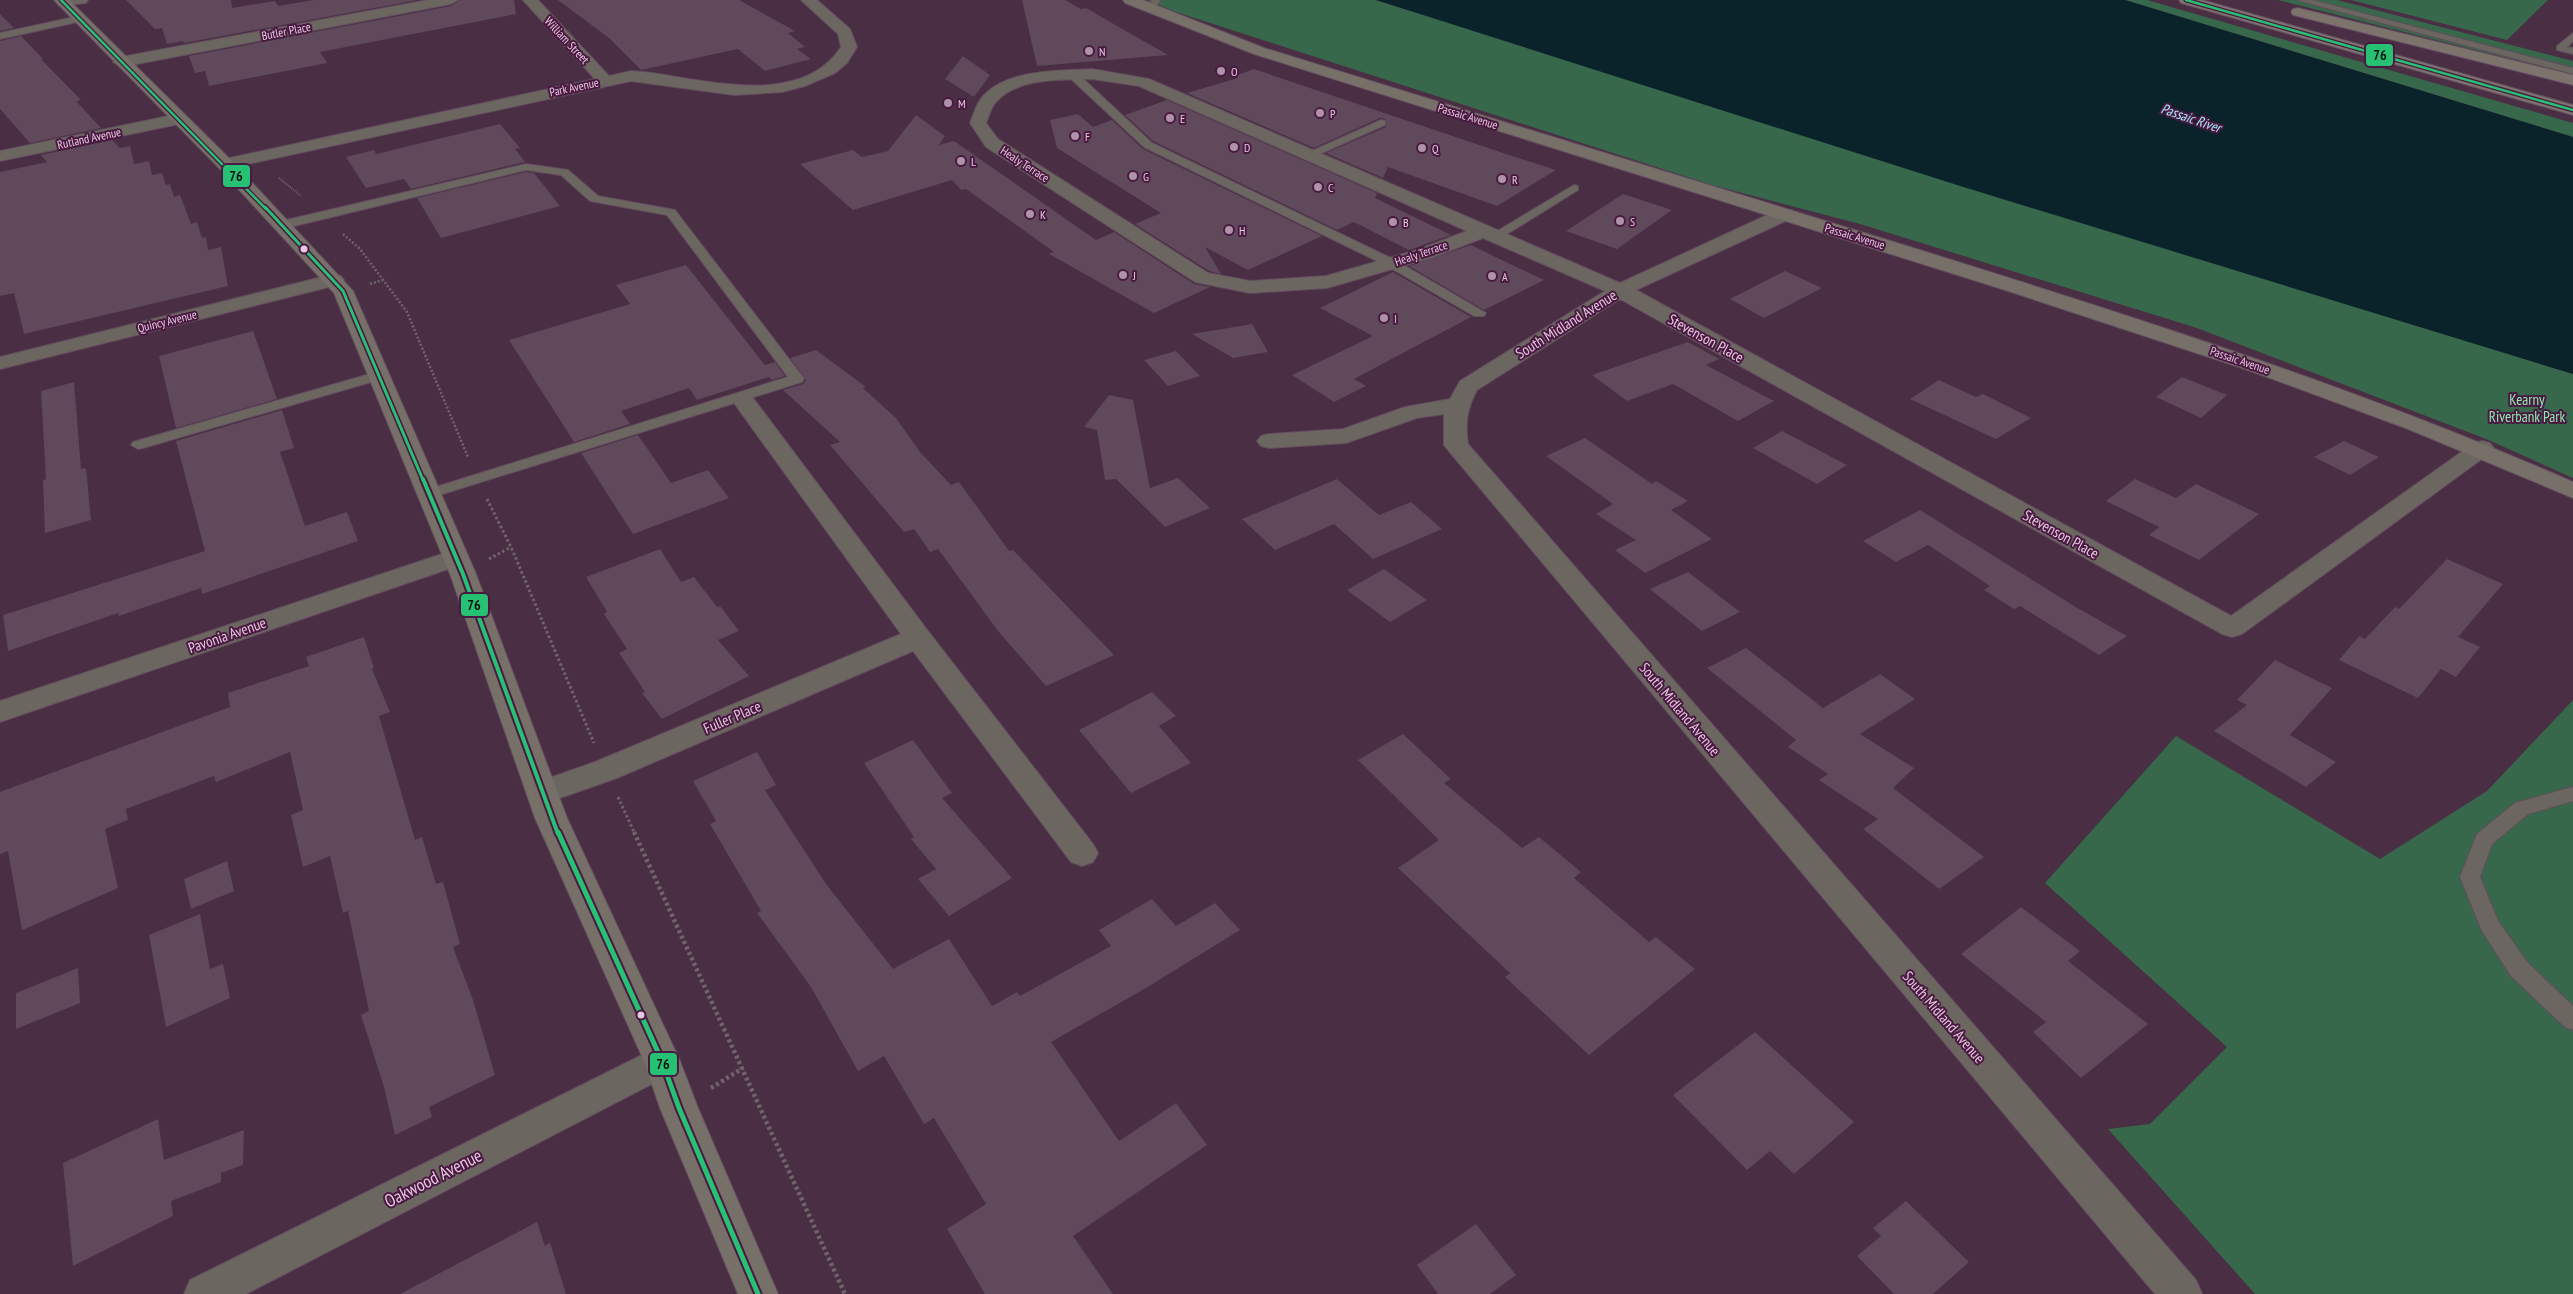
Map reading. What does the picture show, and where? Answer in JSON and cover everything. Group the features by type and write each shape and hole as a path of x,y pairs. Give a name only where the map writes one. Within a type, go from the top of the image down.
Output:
{"highway":[{"path":"2186,0 2573,110"},
{"path":"2233,0 2573,91"},
{"path":"2284,9 2573,80"}],"street":[{"name":"Butler Place","path":"121,62 451,0"},
{"name":"William Street","path":"530,0 604,80"},
{"name":"Park Avenue","path":"225,164 604,80 631,76 657,77 717,88 758,91 813,79 832,69 845,57 849,47 845,32 808,0"},
{"name":"Passaic Avenue","path":"1130,0 1154,4 1259,51 2056,299 2246,362 2362,402 2482,448 2573,491"},
{"path":"71,5 121,62 225,164 343,291 380,375 454,558 463,574 551,818 662,1061 679,1108 758,1294"},
{"name":"Healy Terrace","path":"1489,233 1327,282 1250,287 1202,278 992,142 978,124 989,99 1007,86 1041,78 1092,74 1144,82 1620,290"},
{"name":"Rutland Avenue","path":"0,156 178,120"},
{"name":"South Midland Avenue","path":"1785,214 1620,290 1468,386 1457,405 1454,423 1456,446 2182,1294"},
{"name":"Quincy Avenue","path":"0,363 334,280"},
{"name":"Stevenson Place","path":"1620,290 2232,628 2482,448"},
{"path":"745,403 918,638 1082,852"},
{"path":"1269,442 1346,436 1413,412 1457,405"},
{"name":"Pavonia Avenue","path":"0,712 454,558"},
{"name":"Fuller Place","path":"543,792 606,770 918,638"},
{"name":"Oakwood Avenue","path":"204,1294 662,1061"}],"lane":[{"path":"2301,0 2573,71"},
{"path":"0,36 71,5"},
{"path":"2573,36 2560,48 2573,51"},
{"path":"1074,76 1148,145 1391,263 1479,313"},
{"path":"1309,155 1380,123"},
{"path":"282,225 526,167 564,172 594,199 671,212 797,379 428,494"},
{"path":"1489,233 1574,188"},
{"path":"138,445 380,375"},
{"path":"2573,794 2522,808 2484,840 2470,877 2489,925 2519,969 2573,1020"}],"path":[{"path":"255,156 360,249 407,312 478,478 511,547 606,770 845,1294"}],"green space":[{"name":"Kearny Riverbank Park","path":"1147,0 1376,0 2573,374 2573,478 2486,439 2197,328 1860,224 1712,185 1176,12"},
{"path":"2125,0 2147,0 2573,123 2573,137"},
{"path":"2278,0 2337,0 2573,61 2573,75"},
{"path":"2351,0 2548,0 2507,40"},
{"path":"2573,700 2573,1294 2255,1294 2108,1129 2150,1124 2227,1047 2045,883 2176,736 2380,859 2487,791"}],"water":[{"name":"Passaic River","path":"1376,0 2125,0 2573,137 2573,374 1957,185"}],"building":[{"path":"126,0 231,0 232,8 275,1 278,6 314,0 418,0 184,43 183,41 167,44 162,28 155,29"},
{"path":"460,0 514,0 516,14 320,52 327,63 209,86 205,71 195,73 189,56 451,6"},
{"path":"558,0 739,0 795,31 788,33 805,47 797,49 811,59 765,71 738,49 641,70 609,38"},
{"path":"1022,0 1065,0 1081,9 1086,8 1168,55 1037,66"},
{"path":"0,14 14,28 0,31"},
{"path":"21,36 81,100 76,101 101,128 30,143 0,109 0,41"},
{"path":"963,56 990,75 974,97 945,79"},
{"path":"1254,69 1556,170 1497,206 1388,167 1383,178 1326,153 1386,127 1385,119 1380,118 1314,148 1187,93 1238,78 1238,75"},
{"path":"1167,100 1377,193 1375,198 1451,235 1409,250 1354,222 1337,230 1153,141 1125,115"},
{"path":"1078,114 1093,127 1112,120 1143,149 1322,236 1248,270 1205,247 1221,274 1209,271 1135,224 1161,213 1057,148 1050,120"},
{"path":"916,115 945,136 939,145 954,141 1096,240 1114,232 1194,284 1210,287 1154,313 1049,254 1054,252 966,189 961,190 952,180 853,210 800,164 853,150 862,157 888,151"},
{"path":"500,124 520,148 515,149 525,162 411,189 404,179 366,188 346,157 374,150 376,154"},
{"path":"112,140 120,148 130,146 134,164 149,161 152,175 162,173 166,185 170,184 174,197 180,195 191,224 197,222 202,238 206,237 208,250 221,247 228,286 24,334 14,293 0,296 0,172 47,162 41,155"},
{"path":"526,172 534,173 560,206 441,238 417,198"},
{"name":"S","path":"1623,194 1672,210 1617,249 1566,231"},
{"path":"1471,245 1544,280 1484,310 1409,266"},
{"path":"686,265 765,365 775,362 785,376 772,380 769,377 697,400 689,388 621,411 630,424 574,442 509,340 630,304 616,285"},
{"path":"1785,271 1822,288 1764,318 1730,299"},
{"path":"1393,272 1471,317 1354,379 1366,386 1334,402 1292,375 1373,336 1320,308"},
{"path":"1252,324 1268,352 1233,358 1192,334"},
{"path":"253,331 277,399 176,428 159,356"},
{"path":"1688,342 1719,359 1706,365 1774,401 1738,421 1673,384 1627,401 1592,375"},
{"path":"816,350 866,387 863,388 896,418 920,452 951,485 959,482 1009,551 1013,550 1114,655 1046,686 998,631 938,549 930,552 914,529 904,532 830,445 840,442 783,390 803,384 806,380 790,358"},
{"path":"1176,351 1200,376 1168,386 1144,360"},
{"path":"2182,377 2227,395 2201,418 2156,397"},
{"path":"1939,380 1976,397 1983,394 2031,418 1996,439 1910,399"},
{"path":"74,382 81,469 86,468 91,520 45,533 43,480 46,479 41,391"},
{"path":"1109,395 1133,400 1150,488 1178,478 1210,508 1165,527 1116,479 1105,480 1097,430 1084,427"},
{"path":"282,410 294,448 280,452 305,526 347,512 358,541 202,594 201,588 119,616 118,613 8,651 3,615 205,551 176,441"},
{"path":"1782,431 1847,465 1817,484 1753,448"},
{"path":"638,435 671,483 708,470 729,498 633,534 581,453"},
{"path":"1585,438 1652,484 1656,481 1688,501 1671,510 1712,539 1645,573 1615,550 1636,540 1596,514 1613,504 1546,456"},
{"path":"2344,441 2379,457 2350,475 2314,457"},
{"path":"1337,479 1379,515 1411,502 1442,529 1373,559 1334,524 1275,550 1242,519"},
{"path":"2135,479 2176,498 2196,484 2259,514 2199,560 2149,535 2159,527 2106,501"},
{"path":"1920,510 2074,606 2127,636 2099,655 2020,606 2014,609 1984,590 1990,586 1928,545 1896,562 1863,541"},
{"path":"660,549 681,582 694,577 717,607 720,606 739,631 718,640 749,676 662,719 642,693 645,692 619,653 627,649 604,614 607,612 586,577"},
{"path":"2447,559 2503,584 2458,637 2480,647 2456,677 2441,669 2418,698 2339,660 2359,636 2365,639 2395,607 2399,609"},
{"path":"1384,569 1427,600 1390,622 1347,590"},
{"path":"1688,572 1740,612 1702,631 1650,589"},
{"path":"364,637 374,668 372,669 390,712 379,716 415,840 422,837 436,884 443,882 460,944 453,947 473,1000 495,1075 429,1107 432,1117 395,1135 384,1087 361,1015 369,1011 348,911 343,913 330,856 303,867 291,815 303,810 290,752 216,782 214,776 126,809 128,820 105,829 118,888 22,930 8,851 0,854 0,792 230,707 228,693 309,666 306,657"},
{"path":"1746,648 1823,708 1880,674 1915,699 1860,734 1914,768 1893,788 1984,857 1939,889 1863,829 1878,819 1819,780 1828,774 1788,747 1796,740 1707,668"},
{"path":"2275,660 2332,688 2290,735 2336,762 2306,787 2214,731 2247,705 2237,700"},
{"path":"1152,692 1176,716 1159,726 1191,763 1131,793 1079,730"},
{"path":"1403,734 1451,779 1444,783 1522,848 1539,837 1581,872 1574,878 1649,942 1656,937 1695,969 1589,1055 1505,977 1510,973 1398,868 1439,840 1358,760"},
{"path":"913,740 952,793 942,798 1012,878 949,916 918,879 936,869 911,839 914,837 864,763"},
{"path":"757,752 776,785 765,790 826,884 893,969 949,939 992,1006 1017,992 1020,996 1111,946 1099,930 1152,899 1176,926 1215,903 1240,930 1146,988 1051,1042 1119,1141 1176,1103 1207,1145 1073,1236 1113,1294 985,1294 947,1229 986,1204 934,1118 924,1124 884,1056 858,1071 811,987 757,913 761,911 710,824 716,821 693,781"},
{"path":"227,861 234,891 191,909 184,879"},
{"path":"2021,907 2080,951 2068,961 2148,1024 2081,1078 2033,1032 2046,1022 1961,954"},
{"path":"200,914 210,969 223,964 230,998 166,1027 149,935"},
{"path":"78,968 80,1003 16,1029 16,993"},
{"path":"1755,1032 1854,1122 1794,1174 1770,1151 1747,1170 1673,1095"},
{"path":"158,1119 164,1160 244,1130 243,1165 221,1173 221,1182 171,1201 173,1216 73,1266 63,1163"},
{"path":"1906,1201 1969,1262 1933,1294 1894,1294 1857,1256 1881,1236 1873,1228"},
{"path":"537,1222 545,1246 550,1242 566,1294 400,1294"},
{"path":"1476,1224 1516,1275 1490,1294 1438,1294 1417,1265"}],"transit line":[{"name":"76","path":"61,0 225,164 343,291 463,574 551,818 662,1061 679,1108 758,1294"},
{"name":"76","path":"2186,0 2573,110"}],"place":[{"name":"N","path":"1089,51"},
{"name":"O","path":"1221,71"},
{"name":"M","path":"948,103"},
{"name":"P","path":"1320,113"},
{"name":"E","path":"1170,118"},
{"name":"F","path":"1075,136"},
{"name":"D","path":"1234,147"},
{"name":"Q","path":"1422,148"},
{"name":"L","path":"961,161"},
{"name":"G","path":"1133,176"},
{"name":"R","path":"1502,179"},
{"name":"C","path":"1318,187"},
{"name":"K","path":"1030,214"},
{"name":"S","path":"1620,221"},
{"name":"B","path":"1393,222"},
{"name":"H","path":"1229,230"},
{"name":"J","path":"1123,275"},
{"name":"A","path":"1492,276"},
{"name":"I","path":"1384,318"}]}
